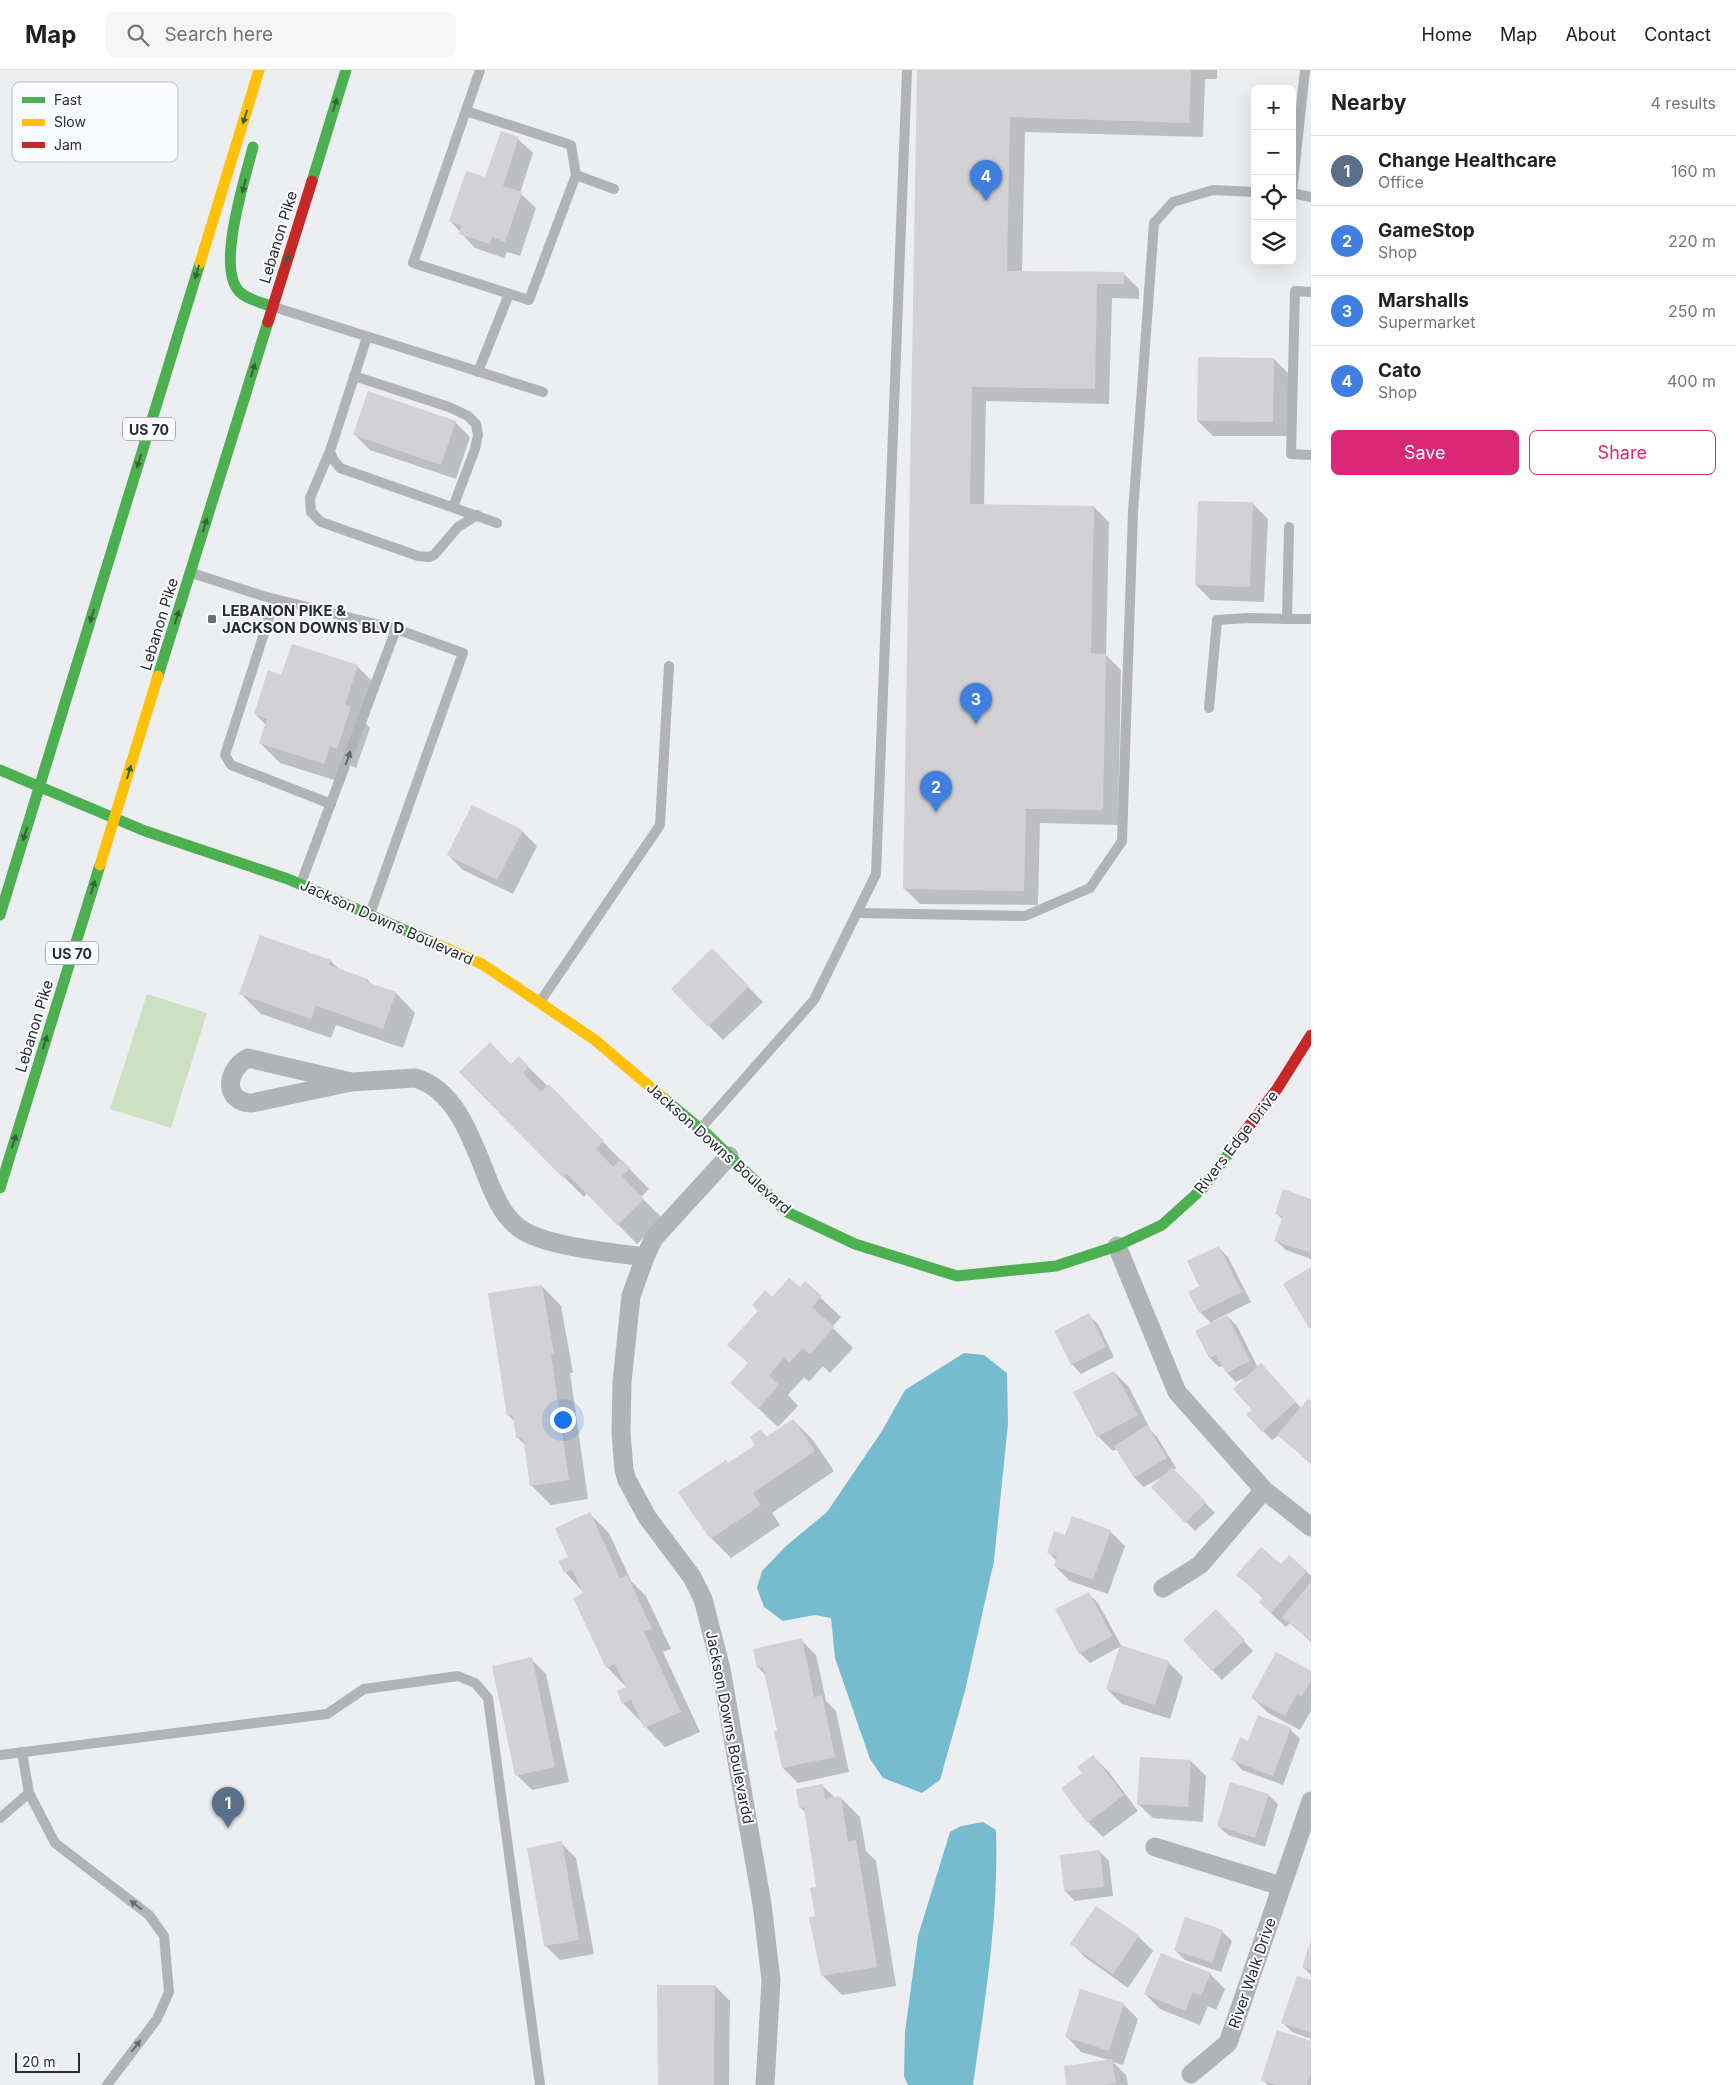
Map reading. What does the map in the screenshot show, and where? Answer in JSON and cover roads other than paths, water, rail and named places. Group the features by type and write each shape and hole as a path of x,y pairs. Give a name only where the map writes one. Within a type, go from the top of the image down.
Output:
{"main road":[{"name":"US 70","path":"0,915 259,70"},
{"path":"267,85 268,70"},
{"name":"Lebanon Pike","path":"0,1188 346,70"},
{"path":"255,139 230,244 229,265 232,278 240,293 273,307"},
{"name":"Jackson Downs Boulevard","path":"0,770 145,831 301,885 482,964 595,1040 700,1129 787,1212 854,1244 957,1276 1056,1266 1117,1246"},
{"name":"Rivers Edge Drive","path":"1117,1246 1162,1225 1203,1188 1278,1089 1311,1035"}],"street":[{"path":"351,1082 248,1058 239,1062 234,1068 231,1088 234,1097 242,1103 252,1103 351,1082 415,1078 434,1086 457,1111 502,1211 519,1228 543,1239 576,1247 645,1258"},
{"name":"Jackson Downs Boulevardd","path":"729,1156 654,1238 630,1296 625,1348 621,1433 624,1470 630,1485 647,1517 692,1577 703,1600 721,1669 762,1904 771,1980 765,2085"},
{"path":"1117,1246 1176,1392 1264,1490 1311,1527"},
{"path":"1163,1588 1200,1565 1264,1490"},
{"path":"1155,1847 1281,1886 1311,1801"},
{"name":"River Walk Drive","path":"1191,2074 1228,2043 1281,1886"}],"lane":[{"path":"466,111 571,145 576,175 529,300 413,263 480,70"},
{"path":"700,1129 814,1000 876,874 907,70"},
{"path":"1294,175 1305,70"},
{"path":"576,175 614,189"},
{"path":"857,913 1025,916 1090,888 1122,841 1133,512 1154,223 1173,202 1214,190 1251,192"},
{"path":"1296,193 1311,197"},
{"path":"1311,292 1295,291 1291,454 1311,455"},
{"path":"478,372 509,294"},
{"path":"273,307 543,392"},
{"path":"367,337 330,451 310,498 310,512 321,522 418,556 429,558 434,555 458,527 477,516"},
{"path":"354,376 449,407 468,416 476,424 478,435 475,449 453,507"},
{"path":"330,451 340,468 498,523"},
{"path":"1287,619 1289,527"},
{"path":"190,572 275,599 396,629 463,653 370,915"},
{"path":"275,599 225,755 231,765 331,804"},
{"path":"1209,708 1217,620 1248,618 1311,619"},
{"path":"301,885 396,629"},
{"path":"539,1003 660,825 670,666"},
{"path":"0,1755 326,1714 364,1689 458,1676 475,1683 488,1698 540,2085"},
{"path":"22,1752 29,1793 55,1843 149,1915 164,1936 169,1992 157,2019 107,2085"},
{"path":"0,1818 29,1793"}],"water":[{"path":"964,1353 984,1355 1007,1373 1008,1424 994,1561 965,1691 940,1780 922,1793 883,1778 870,1759 835,1658 831,1618 815,1615 783,1621 764,1607 757,1588 762,1571 786,1546 827,1512 882,1431 905,1390"},
{"path":"983,1822 996,1830 995,1894 990,1958 973,2085 908,2085 904,2076 905,2032 918,1936 950,1832 961,1826"}],"place":[{"name":"Cato","path":"986,201"},
{"name":"LEBANON PIKE & JACKSON DOWNS BLV D","path":"212,619"},
{"name":"Marshalls","path":"976,724"},
{"name":"GameStop","path":"936,812"},
{"name":"Change Healthcare","path":"228,1828"}]}
